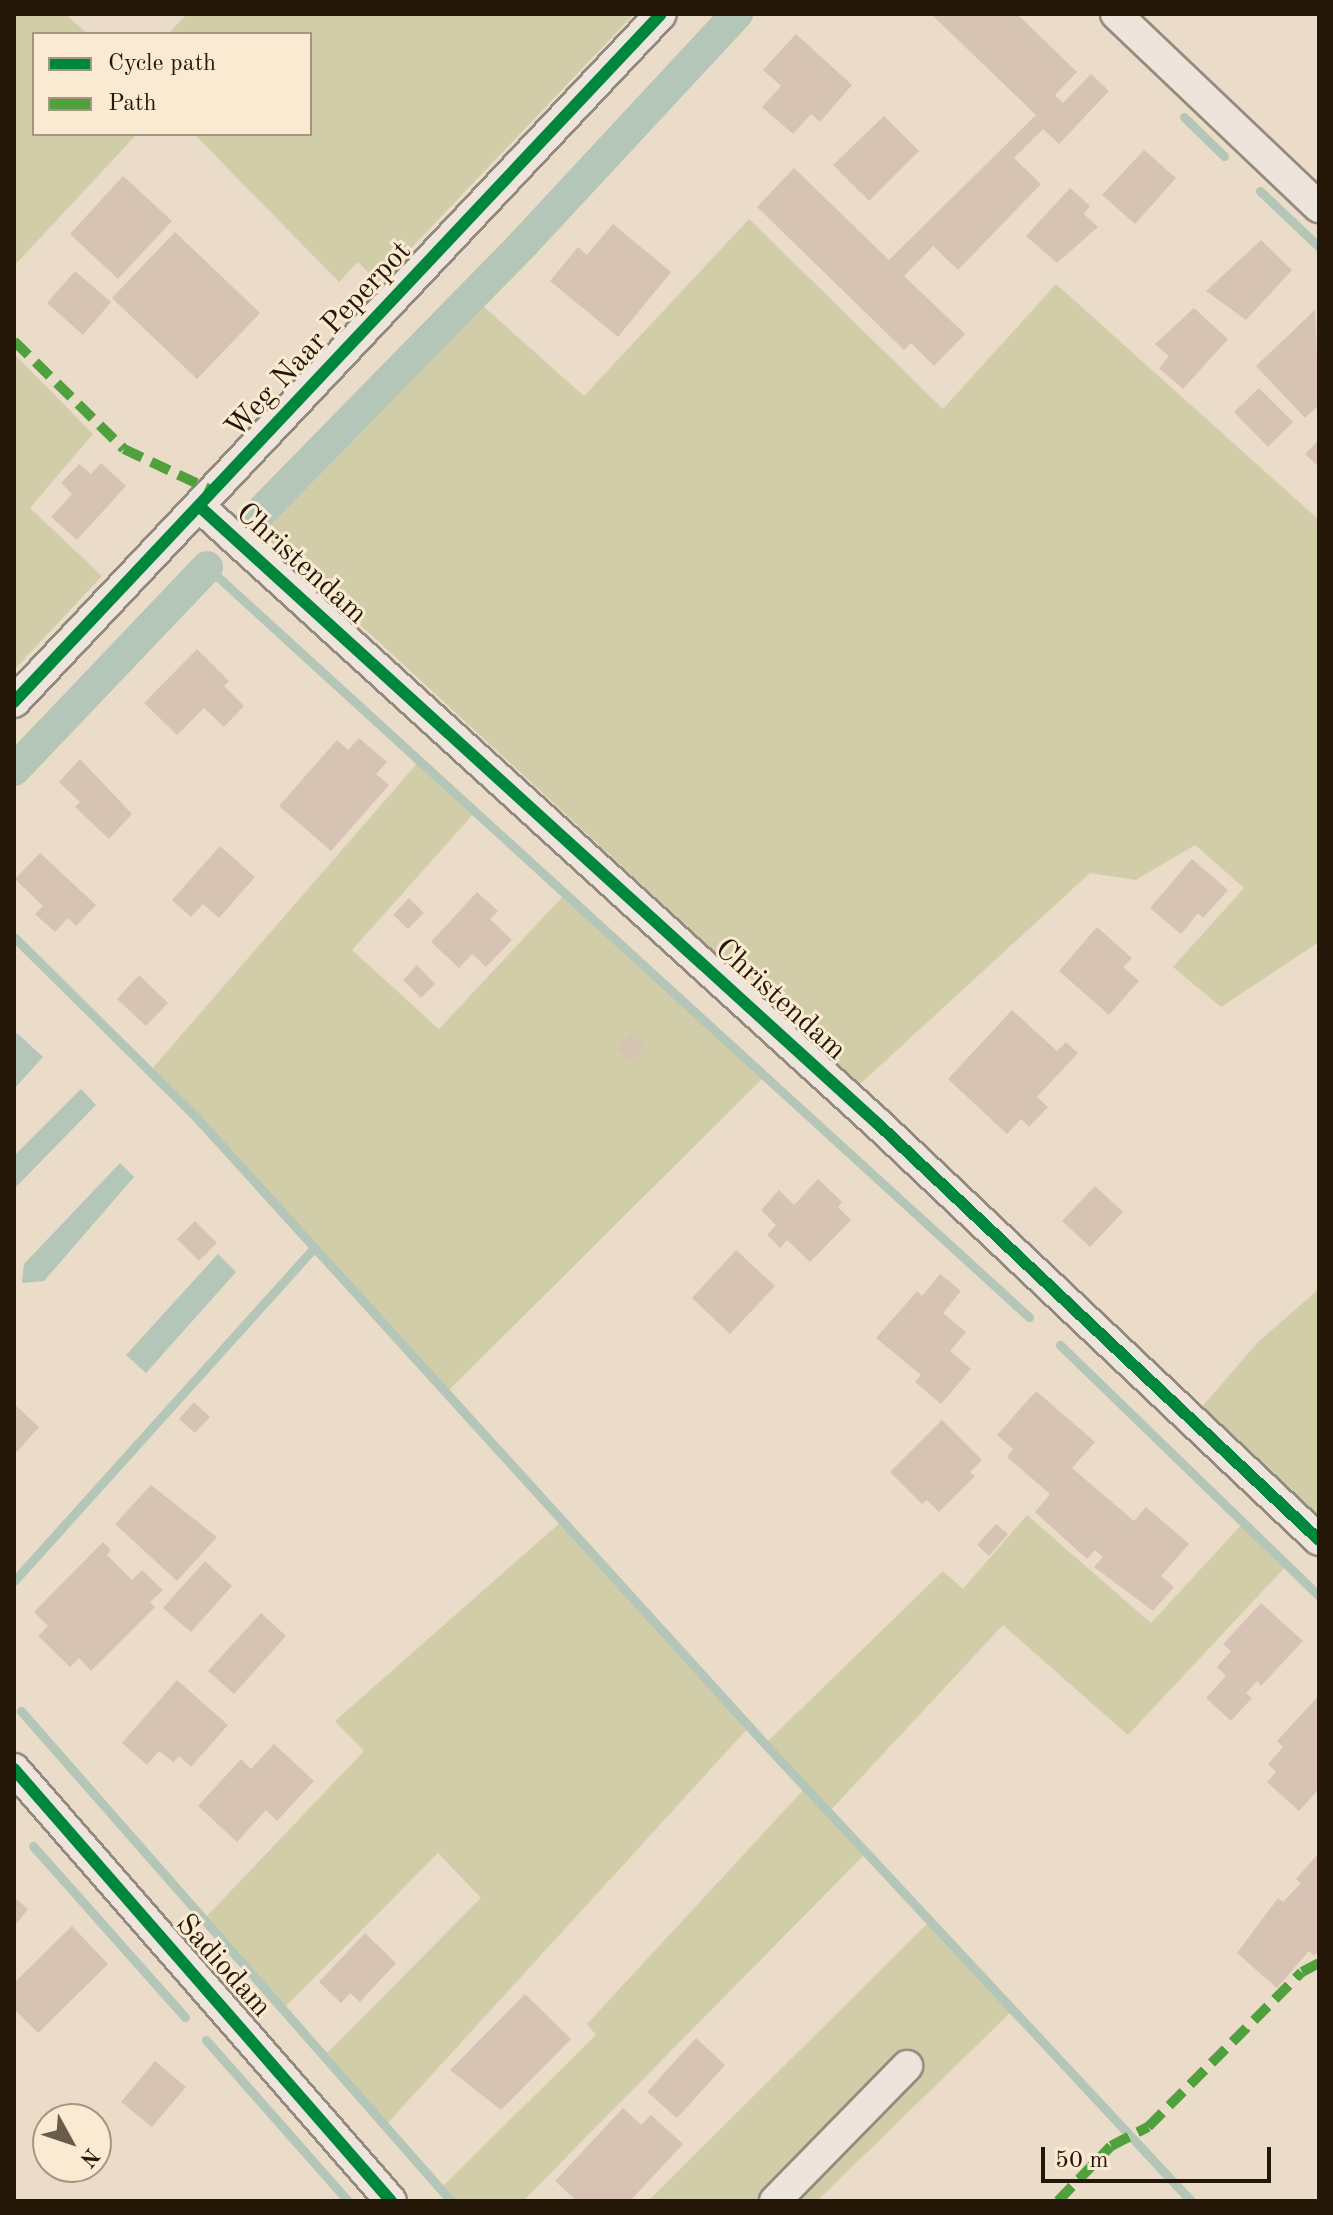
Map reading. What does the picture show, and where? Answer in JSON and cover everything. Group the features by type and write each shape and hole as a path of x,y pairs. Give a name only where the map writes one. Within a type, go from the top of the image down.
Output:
{"street":[{"name":"Weg Naar Peperpot","path":"14,702 661,14"},
{"path":"1116,14 1319,207"},
{"name":"Christendam","path":"199,506 878,1124 1319,1540"},
{"name":"Sadiodam","path":"14,1769 391,2201"},
{"path":"775,2201 907,2066"}],"shaded area":[{"path":"14,14 65,14 86,32 32,32 32,136 135,136 14,266"},
{"path":"187,14 634,14 378,283 358,262 339,282 196,136 312,136 312,32 170,32"},
{"path":"749,219 943,409 1056,284 1319,520 1319,942 1221,1007 1173,967 1244,888 1195,845 1136,880 1090,873 859,1085 250,523 472,296 584,396"},
{"path":"14,354 93,434 30,508 102,576 14,670"},
{"path":"420,760 476,811 352,950 439,1029 566,893 765,1076 445,1394 150,1071"},
{"path":"17,1033 43,1057 14,1089 14,1036"},
{"path":"81,1089 96,1105 14,1189 14,1156"},
{"path":"120,1163 134,1177 44,1281 22,1283 24,1264"},
{"path":"218,1254 236,1272 146,1373 126,1355"},
{"path":"1319,1289 1319,1522 1200,1409 1259,1341"},
{"path":"1027,1515 1151,1623 1243,1523 1287,1565 1128,1735 1003,1625 829,1812 866,1853 523,2201 451,2201 440,2189 596,2035 587,2024 805,1788 765,1744 943,1571 963,1589"},
{"path":"562,1521 749,1727 385,2126 324,2056 481,1898 438,1853 283,2009 204,1919 364,1751 335,1721"},
{"path":"930,1921 1013,2010 817,2201 648,2201"}],"building":[{"path":"931,14 1017,14 1077,72 1055,95 1063,103 1091,74 1109,91 1059,144 1043,129 1014,158 1041,184 958,270 933,246 904,276 965,334 934,366 911,343 904,350 757,207 794,168 889,260 1036,115"},
{"path":"796,34 852,85 820,122 811,114 793,134 762,107 781,86 763,70"},
{"path":"884,116 919,151 869,201 833,165"},
{"path":"1144,150 1176,178 1135,224 1102,195"},
{"path":"123,176 172,221 118,279 70,234"},
{"path":"1070,188 1090,206 1084,214 1098,227 1057,263 1026,236"},
{"path":"613,224 671,272 618,337 550,281 578,247 587,255"},
{"path":"175,232 260,313 197,379 112,298"},
{"path":"1261,240 1292,270 1246,320 1206,291"},
{"path":"75,271 111,302 83,335 47,303"},
{"path":"1194,308 1228,339 1183,389 1159,368 1169,356 1155,344"},
{"path":"1315,310 1319,405 1305,418 1256,366"},
{"path":"1259,388 1293,422 1268,447 1234,412"},
{"path":"1319,440 1319,463 1317,465 1305,454"},
{"path":"101,463 126,486 77,540 51,517 72,494 61,483 79,464 91,474"},
{"path":"197,649 229,681 224,686 244,706 224,727 204,708 177,735 144,703"},
{"path":"359,738 387,762 376,774 389,785 331,851 279,806 337,740 348,750"},
{"path":"80,759 132,814 109,839 75,807 80,802 59,782"},
{"path":"220,846 255,877 219,918 203,904 191,917 172,900"},
{"path":"40,853 96,905 76,926 68,918 55,932 35,914 43,906 15,879"},
{"path":"1192,859 1228,890 1203,918 1198,913 1181,934 1150,908"},
{"path":"477,892 498,911 490,919 512,940 486,967 472,954 459,968 431,942"},
{"path":"409,898 424,913 408,929 393,915"},
{"path":"1097,927 1132,958 1123,967 1139,981 1109,1015 1059,971"},
{"path":"417,965 435,984 421,998 403,980"},
{"path":"139,975 168,1003 146,1026 117,999"},
{"path":"1012,1010 1057,1051 1066,1042 1078,1053 1037,1097 1048,1107 1029,1127 1021,1119 1007,1134 948,1079"},
{"path":"631,1034 645,1046 631,1062 617,1050"},
{"path":"818,1179 842,1202 838,1207 851,1220 810,1262 787,1240 780,1248 767,1235 776,1225 761,1210 779,1190 794,1205"},
{"path":"1095,1186 1123,1212 1090,1247 1062,1221"},
{"path":"195,1221 217,1243 199,1261 177,1239"},
{"path":"736,1250 775,1286 730,1334 692,1298"},
{"path":"940,1274 961,1291 943,1313 966,1332 950,1351 971,1369 941,1404 915,1382 921,1375 876,1338 917,1291 922,1296"},
{"path":"1036,1391 1095,1442 1072,1468 1134,1521 1146,1507 1189,1544 1161,1576 1174,1587 1153,1611 1094,1567 1103,1557 1095,1550 1087,1559 1035,1512 1050,1494 1007,1457 1013,1449 997,1435"},
{"path":"194,1402 210,1417 195,1433 179,1419"},
{"path":"14,1404 39,1427 14,1455"},
{"path":"942,1420 982,1460 970,1472 975,1476 939,1512 927,1500 922,1504 890,1472"},
{"path":"151,1485 217,1537 177,1581 115,1524"},
{"path":"996,1524 1008,1534 989,1556 977,1545"},
{"path":"103,1542 111,1550 107,1555 132,1580 142,1570 163,1590 150,1602 155,1607 91,1671 79,1658 70,1667 38,1636 48,1626 34,1612"},
{"path":"205,1561 232,1586 191,1632 163,1608"},
{"path":"1261,1603 1303,1641 1261,1686 1257,1681 1246,1693 1252,1698 1231,1721 1206,1698 1226,1676 1217,1667 1231,1651 1223,1644"},
{"path":"261,1613 286,1636 234,1694 208,1671"},
{"path":"177,1680 228,1725 191,1767 179,1756 173,1762 159,1751 147,1765 122,1743"},
{"path":"1319,1695 1319,1789 1299,1811 1267,1782 1276,1772 1268,1764 1283,1747 1277,1741"},
{"path":"274,1744 314,1781 277,1821 266,1810 237,1842 198,1806 241,1759 251,1769"},
{"path":"1319,1853 1319,1950 1314,1956 1309,1951 1277,1988 1237,1953 1278,1898 1283,1902 1301,1883 1296,1879"},
{"path":"14,1897 28,1909 14,1927"},
{"path":"72,1926 108,1964 38,2033 14,2009 14,1983"},
{"path":"365,1933 396,1963 360,2002 350,1993 341,2003 319,1982"},
{"path":"525,1994 571,2039 501,2110 450,2070"},
{"path":"696,2038 725,2065 677,2118 647,2092"},
{"path":"155,2061 186,2087 152,2127 121,2102"},
{"path":"623,2108 641,2125 651,2115 683,2144 630,2201 577,2201 555,2181"}],"waterway":[{"path":"250,523 524,243 737,14"},
{"path":"1184,117 1224,156"},
{"path":"1260,191 1319,247"},
{"path":"207,567 1029,1317"},
{"path":"14,770 207,567"},
{"path":"14,937 195,1116 765,1744 1191,2201"},
{"path":"14,1581 314,1248"},
{"path":"1060,1345 1319,1596"},
{"path":"21,1711 451,2201"},
{"path":"33,1846 185,2017"},
{"path":"206,2040 348,2201"}],"marked path":[{"path":"14,341 124,449 213,491"},
{"path":"1058,2201 1111,2146 1148,2127 1302,1972 1319,1963"}],"cycle path":[{"path":"14,702 661,14"},
{"path":"199,506 878,1124 1319,1540"},
{"path":"14,1769 391,2201"}]}
